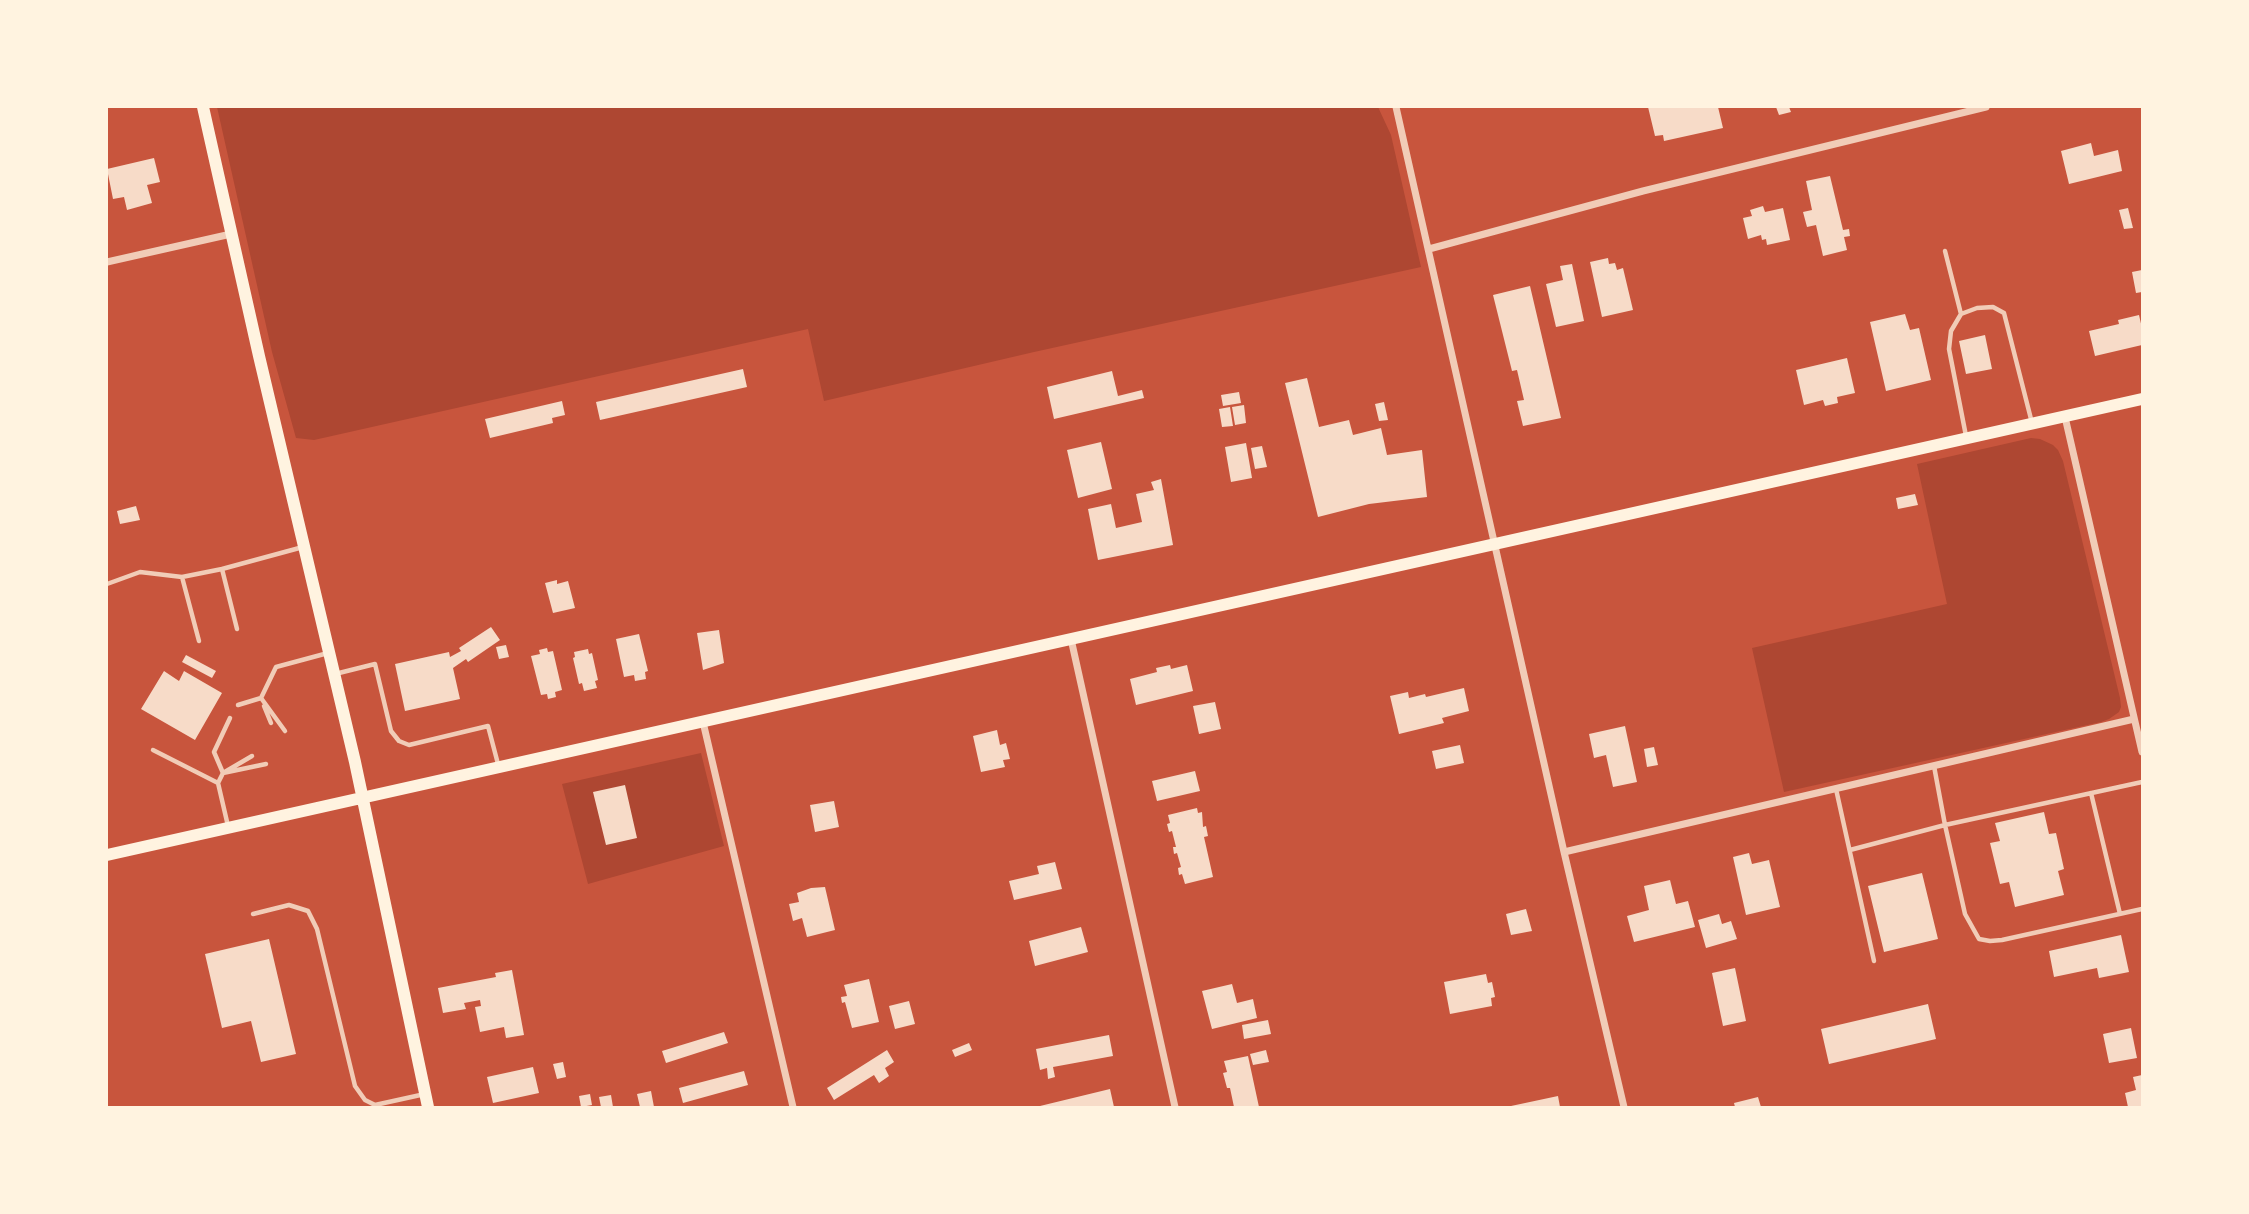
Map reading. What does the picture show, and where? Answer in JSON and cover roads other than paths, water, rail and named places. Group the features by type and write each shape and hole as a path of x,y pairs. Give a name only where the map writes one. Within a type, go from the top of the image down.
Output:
{"main road":[{"path":"203,107 363,797 428,1107"},
{"path":"107,855 2142,399"}],"street":[{"path":"1396,107 1624,1107"},
{"path":"1429,249 1643,191 1986,107"},
{"path":"107,262 231,234"},
{"path":"2065,417 2142,752"},
{"path":"1071,639 1175,1107"},
{"path":"1564,852 2134,719"},
{"path":"703,722 793,1107"}],"lane":[{"path":"1945,251 1961,314"},
{"path":"1966,439 1949,349 1951,331 1961,314 1977,309 1993,307 2004,313 2033,424"},
{"path":"107,584 140,572 182,577 304,547"},
{"path":"222,569 237,629"},
{"path":"182,577 198,641"},
{"path":"239,705 261,698 276,667 329,652"},
{"path":"334,674 375,664 391,731 399,741 409,745 488,726 498,767"},
{"path":"261,698 271,723"},
{"path":"261,698 285,731"},
{"path":"223,773 214,752 230,718"},
{"path":"153,750 218,783"},
{"path":"229,827 218,783 223,773 252,756"},
{"path":"223,773 266,764"},
{"path":"1934,766 1965,914 1979,939 2003,940 2142,909"},
{"path":"1850,850 1945,825 2142,782"},
{"path":"1836,789 1874,961"},
{"path":"2091,793 2120,914"},
{"path":"253,914 289,905 308,911 317,929 355,1086 365,1100 375,1105 426,1093"}]}
